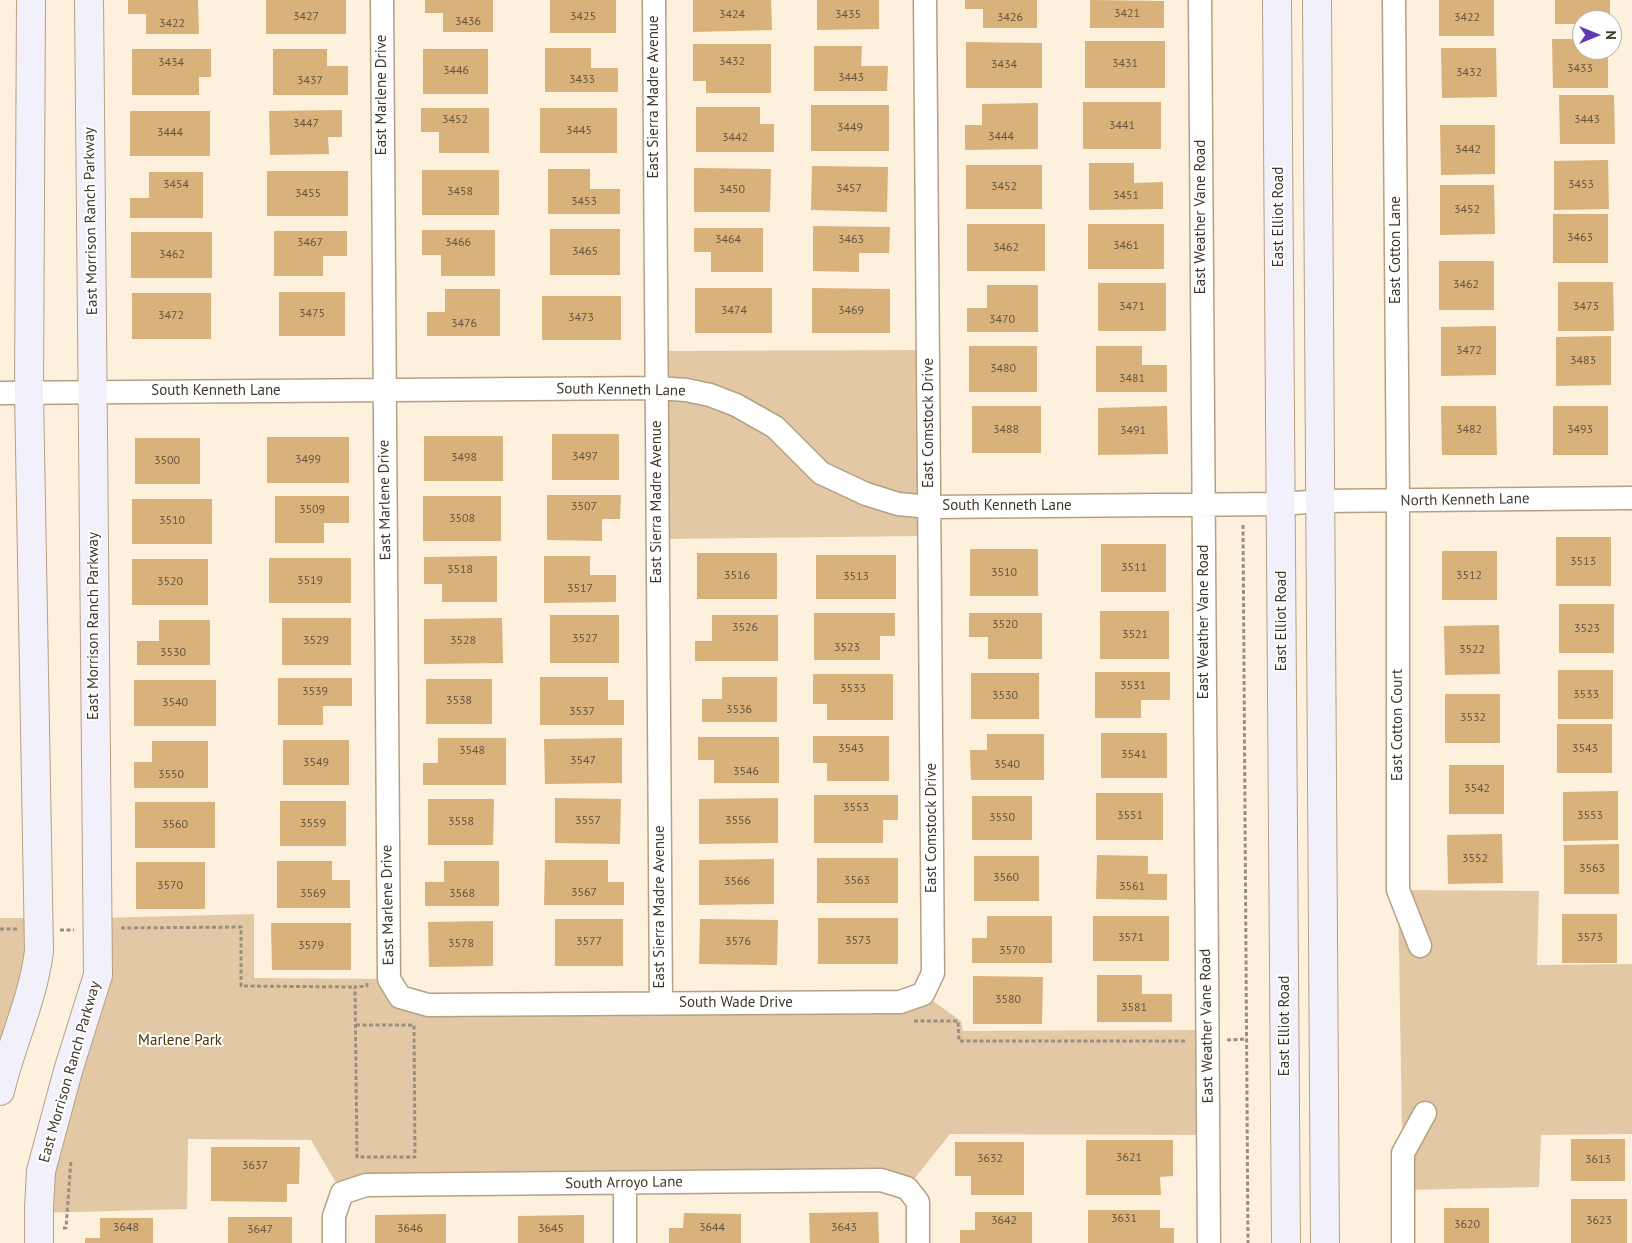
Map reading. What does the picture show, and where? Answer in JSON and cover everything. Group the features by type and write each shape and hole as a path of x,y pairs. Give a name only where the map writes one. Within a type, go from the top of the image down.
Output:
{"main road":[{"path":"0,1092 36,973 39,951 29,393 31,0"},
{"name":"East Morrison Ranch Parkway","path":"39,1243 42,1171 68,1071 98,975 89,0"},
{"name":"East Elliot Road","path":"1277,0 1300,502 1325,1243"},
{"name":"East Elliot Road","path":"1286,1243 1300,502 1317,0"}],"street":[{"name":"East Marlene Drive","path":"382,0 384,390 395,988"},
{"name":"East Sierra Madre Avenue","path":"654,0 661,1003"},
{"name":"East Comstock Drive","path":"917,996 932,973 925,0"},
{"name":"East Weather Vane Road","path":"1200,0 1209,1243"},
{"name":"East Cotton Lane","path":"1394,0 1398,500"},
{"name":"South Kenneth Lane","path":"0,393 656,388 686,390 710,395 736,405 775,427 821,472 866,494 898,504 930,506 1300,502"},
{"name":"North Kenneth Lane","path":"1300,502 1632,498"},
{"name":"East Cotton Court","path":"1398,500 1398,890 1420,946"},
{"name":"South Wade Drive","path":"395,988 428,1005 900,1002 917,996"},
{"path":"1403,1243 1403,1153 1425,1113"},
{"name":"South Arroyo Lane","path":"334,1243 334,1216 342,1193 366,1185 625,1184 881,1180 907,1188 918,1202 918,1243"},
{"path":"625,1184 625,1243"}],"path":[{"path":"1243,504 1248,1243"},
{"path":"0,930 121,930 121,927 241,928 241,986 356,987 367,986 367,979 395,988"},
{"path":"356,987 356,1025 357,1157 415,1156 414,1025 356,1025"},
{"path":"917,996 911,1021 958,1021 959,1041 1247,1039"}],"green space":[{"path":"922,350 924,536 664,539 663,351"},
{"path":"1398,890 1539,891 1537,965 1632,964 1632,1134 1541,1135 1539,1187 1403,1190"},
{"name":"Marlene Park","path":"254,914 254,978 389,979 400,997 923,994 961,1021 963,1031 1207,1030 1208,1135 950,1134 907,1188 342,1193 311,1140 188,1139 187,1209 39,1213 97,918"},
{"path":"0,918 28,918 30,958 0,1070"}],"building":[{"path":"128,0 198,0 199,34 146,34 146,14 128,14"},
{"path":"266,0 346,0 346,34 266,34"},
{"path":"425,0 493,0 493,32 443,32 443,13 425,13"},
{"path":"550,0 616,0 616,33 550,33"},
{"path":"693,0 771,0 772,30 693,32"},
{"path":"817,0 879,0 879,29 817,30"},
{"path":"965,0 1037,0 1037,28 983,28 983,9 965,9"},
{"path":"1090,0 1164,1 1164,28 1090,28"},
{"path":"1439,0 1494,0 1494,36 1439,36"},
{"path":"1555,0 1610,0 1610,10 1572,10 1572,24 1555,24"},
{"path":"1552,39 1572,39 1572,60 1608,60 1608,88 1553,88"},
{"path":"1085,41 1165,41 1165,88 1085,88"},
{"path":"966,42 1042,43 1042,88 966,88"},
{"path":"693,44 771,44 771,93 706,93 706,81 693,81"},
{"path":"814,46 862,46 861,66 888,66 887,91 814,91"},
{"path":"545,48 591,48 591,68 618,68 618,92 545,92"},
{"path":"1441,48 1496,48 1497,97 1442,98"},
{"path":"132,49 211,49 211,77 199,77 199,95 132,95"},
{"path":"273,49 327,49 327,66 348,66 348,95 273,95"},
{"path":"423,49 488,49 488,94 423,94"},
{"path":"1559,95 1614,95 1615,144 1560,144"},
{"path":"1083,102 1161,102 1161,149 1083,149"},
{"path":"1038,103 1038,149 965,150 965,125 982,125 982,104"},
{"path":"811,105 889,105 889,151 811,151"},
{"path":"696,107 760,107 760,124 774,124 774,152 696,152"},
{"path":"421,108 489,108 489,153 439,153 439,132 421,132"},
{"path":"540,108 617,108 617,153 540,153"},
{"path":"342,110 342,137 328,137 329,154 270,155 269,111"},
{"path":"130,111 210,111 210,156 130,156"},
{"path":"1440,125 1495,125 1495,174 1441,175"},
{"path":"1608,160 1609,209 1554,210 1554,161"},
{"path":"1089,163 1134,163 1134,183 1163,182 1163,209 1089,210"},
{"path":"966,165 1042,165 1042,209 966,209"},
{"path":"812,166 888,167 887,212 811,210"},
{"path":"694,168 771,169 770,212 694,212"},
{"path":"548,169 590,169 590,189 620,189 620,214 548,214"},
{"path":"422,170 499,170 499,215 422,215"},
{"path":"267,171 348,171 348,216 267,216"},
{"path":"149,172 203,172 203,218 130,218 130,198 149,198"},
{"path":"1440,185 1494,185 1495,234 1440,235"},
{"path":"1553,214 1608,214 1608,263 1553,263"},
{"path":"967,224 1045,224 1045,271 967,271"},
{"path":"1088,224 1164,224 1164,269 1088,269"},
{"path":"813,226 890,227 889,253 859,253 859,272 813,271"},
{"path":"694,228 763,228 763,272 711,272 711,252 694,252"},
{"path":"550,229 620,229 620,275 550,275"},
{"path":"422,230 495,230 495,276 441,276 441,255 422,255"},
{"path":"274,231 347,231 347,256 323,256 323,276 274,276"},
{"path":"131,232 212,232 212,278 131,278"},
{"path":"1439,261 1494,261 1494,310 1439,310"},
{"path":"1558,282 1613,282 1614,331 1558,331"},
{"path":"1098,283 1166,283 1166,331 1098,331"},
{"path":"987,285 1038,285 1038,332 967,332 967,308 987,308"},
{"path":"695,288 772,288 772,333 695,333"},
{"path":"812,288 890,289 890,333 812,333"},
{"path":"445,289 500,289 500,336 427,336 427,312 445,312"},
{"path":"279,292 345,292 345,336 279,336"},
{"path":"132,293 211,293 211,339 132,339"},
{"path":"542,296 621,296 621,340 542,340"},
{"path":"1496,326 1496,375 1441,376 1441,327"},
{"path":"1611,336 1611,385 1556,386 1556,337"},
{"path":"969,346 1037,346 1037,392 969,392"},
{"path":"1096,346 1142,346 1142,365 1167,365 1167,392 1096,392"},
{"path":"972,406 1041,406 1041,453 972,453"},
{"path":"1167,406 1168,454 1098,455 1098,408"},
{"path":"1441,406 1496,406 1497,455 1442,455"},
{"path":"1553,406 1608,406 1608,455 1553,455"},
{"path":"552,434 619,434 619,480 552,480"},
{"path":"424,436 503,436 503,481 424,481"},
{"path":"267,437 349,437 349,483 267,483"},
{"path":"135,438 200,438 200,484 135,484"},
{"path":"547,495 621,495 620,519 602,519 602,541 547,540"},
{"path":"275,496 349,496 349,523 324,523 324,543 275,543"},
{"path":"423,496 501,496 501,541 423,541"},
{"path":"132,499 212,499 212,544 132,544"},
{"path":"1556,537 1611,537 1611,586 1556,586"},
{"path":"1101,544 1166,544 1166,592 1101,592"},
{"path":"970,549 1038,549 1038,596 970,596"},
{"path":"1442,551 1497,551 1497,600 1442,600"},
{"path":"697,553 777,553 777,599 697,599"},
{"path":"816,555 896,555 896,599 816,599"},
{"path":"497,556 497,602 442,602 442,584 424,584 424,557"},
{"path":"544,556 590,556 590,575 616,575 616,602 544,603"},
{"path":"269,558 351,558 351,603 269,603"},
{"path":"132,559 208,559 208,605 132,605"},
{"path":"1559,604 1614,604 1614,653 1559,653"},
{"path":"1100,611 1169,611 1169,659 1100,659"},
{"path":"814,613 895,613 895,636 880,636 880,660 814,660"},
{"path":"969,613 1042,613 1042,659 988,659 988,637 969,637"},
{"path":"550,615 619,615 619,663 550,663"},
{"path":"712,615 778,615 778,661 695,661 695,641 712,641"},
{"path":"282,618 351,618 351,665 282,665"},
{"path":"502,618 503,663 424,664 424,619"},
{"path":"159,620 210,620 210,665 137,665 137,641 159,641"},
{"path":"1499,625 1500,674 1445,675 1444,626"},
{"path":"1558,670 1613,670 1613,719 1558,719"},
{"path":"1095,672 1170,672 1170,700 1141,700 1141,718 1095,718"},
{"path":"971,673 1039,673 1039,719 971,719"},
{"path":"813,674 893,674 893,720 827,720 827,704 813,704"},
{"path":"540,677 608,677 608,700 624,700 624,725 540,725"},
{"path":"722,677 777,677 777,722 702,722 702,699 722,699"},
{"path":"278,678 352,678 352,706 323,706 323,725 278,725"},
{"path":"426,679 492,679 492,724 426,724"},
{"path":"134,680 216,680 216,726 134,726"},
{"path":"1445,694 1500,694 1500,743 1445,743"},
{"path":"1557,724 1612,724 1612,773 1557,773"},
{"path":"1101,733 1167,733 1167,778 1101,778"},
{"path":"987,734 1044,734 1044,780 971,780 970,750 987,750"},
{"path":"813,736 889,736 889,781 827,781 827,763 813,763"},
{"path":"698,737 779,737 779,783 714,783 714,760 698,760"},
{"path":"438,738 506,738 506,785 423,785 423,763 438,763"},
{"path":"622,738 622,783 545,784 544,739"},
{"path":"283,740 349,740 349,785 283,785"},
{"path":"152,741 208,741 208,788 134,788 134,762 152,762"},
{"path":"1449,765 1504,765 1504,814 1449,814"},
{"path":"1618,791 1618,840 1563,841 1563,792"},
{"path":"1096,793 1163,793 1163,840 1096,840"},
{"path":"814,795 898,795 898,820 883,820 883,843 814,843"},
{"path":"972,796 1032,796 1032,840 972,840"},
{"path":"555,798 621,799 620,844 555,843"},
{"path":"778,798 778,843 699,844 699,799"},
{"path":"428,799 494,799 493,845 428,845"},
{"path":"280,801 346,801 346,846 280,846"},
{"path":"135,802 215,802 215,848 135,848"},
{"path":"1502,834 1503,883 1448,884 1447,835"},
{"path":"1619,844 1619,894 1564,894 1564,845"},
{"path":"1097,855 1148,856 1148,874 1167,874 1167,900 1096,899"},
{"path":"974,856 1039,856 1039,901 974,901"},
{"path":"817,858 898,858 898,903 817,903"},
{"path":"774,859 774,904 699,905 699,860"},
{"path":"545,860 608,860 608,882 624,882 624,905 544,905"},
{"path":"277,861 332,861 332,880 350,880 350,908 277,908"},
{"path":"444,861 499,861 499,906 425,906 425,882 444,882"},
{"path":"136,862 205,862 205,909 136,909"},
{"path":"1562,914 1617,914 1617,963 1562,963"},
{"path":"987,916 1052,916 1052,963 972,963 972,938 987,938"},
{"path":"1093,916 1169,916 1169,961 1093,961"},
{"path":"818,918 898,918 898,964 818,964"},
{"path":"555,919 623,919 623,966 555,966"},
{"path":"700,919 778,920 777,965 699,964"},
{"path":"493,921 493,966 429,967 428,922"},
{"path":"271,923 351,923 351,970 272,970"},
{"path":"1097,975 1142,975 1142,994 1172,994 1172,1022 1097,1022"},
{"path":"973,976 1043,977 1042,1024 973,1024"},
{"path":"1571,1139 1625,1139 1625,1181 1571,1181"},
{"path":"1086,1140 1173,1140 1173,1176 1160,1177 1161,1195 1086,1195"},
{"path":"955,1142 1024,1142 1024,1195 971,1195 971,1176 955,1176"},
{"path":"211,1147 300,1147 299,1184 287,1184 287,1202 211,1201"},
{"path":"1571,1199 1627,1199 1627,1243 1571,1243"},
{"path":"1444,1208 1489,1208 1489,1243 1444,1243"},
{"path":"1088,1210 1160,1210 1160,1228 1174,1228 1174,1243 1088,1243"},
{"path":"878,1212 879,1243 810,1243 809,1213"},
{"path":"975,1212 1032,1212 1032,1243 960,1243 960,1230 975,1230"},
{"path":"684,1213 741,1214 741,1243 669,1243 669,1228 683,1228"},
{"path":"446,1214 446,1243 375,1243 375,1215"},
{"path":"584,1215 584,1243 518,1243 518,1216"},
{"path":"228,1217 292,1217 292,1243 228,1243"},
{"path":"100,1218 153,1218 153,1243 85,1243 85,1238 100,1238"}]}
